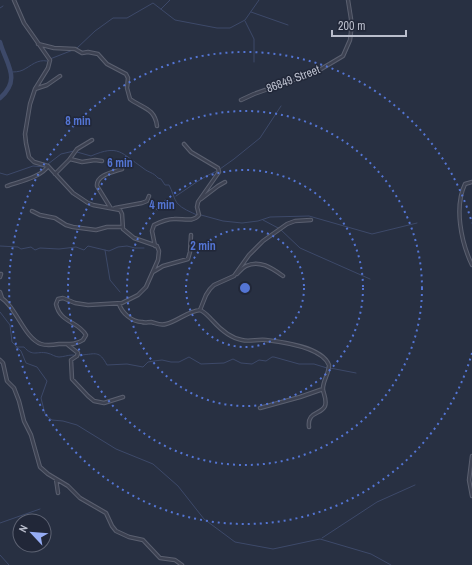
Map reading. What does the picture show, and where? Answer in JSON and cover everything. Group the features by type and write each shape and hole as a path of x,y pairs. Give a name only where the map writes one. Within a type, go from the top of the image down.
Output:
{"street":[{"path":"14,0 19,14 37,44 50,60 45,75 35,89 25,128 26,143 31,159 34,162 48,166 73,192 93,205 114,208 142,203 147,201 149,196"},
{"name":"86849 Street","path":"241,100 316,72 343,56 350,40 351,32 351,19 348,0"},
{"path":"37,44 54,48 75,49 82,53 88,52 98,54 107,64 126,73 128,78 127,88 130,99 152,112 156,119 157,126"},
{"path":"35,89 46,85 60,76"},
{"path":"55,174 69,160 77,149 92,140"},
{"path":"0,292 1,298 37,342 45,345 67,345 85,339 86,335 81,329 65,319 59,312 56,304 58,299 63,298 84,305 122,304 138,295 144,289 158,260 158,248 156,246 152,231 154,226 172,219 196,218 199,215 197,206 198,202 214,180 219,170 191,152 184,144"},
{"path":"69,160 82,162 95,160 102,161"},
{"path":"7,186 32,178 44,171 48,166"},
{"path":"110,208 97,186 97,182 100,177 122,169"},
{"path":"198,202 225,182"},
{"path":"472,182 467,182 462,188 459,213 465,246 472,264"},
{"path":"114,208 121,212 122,227 124,230 134,238 156,246"},
{"path":"32,211 40,216 55,218 66,225 73,227 96,230 107,227 122,227"},
{"path":"234,276 255,248 272,234 287,224 295,221 311,220"},
{"path":"153,272 163,266 188,259 191,235"},
{"path":"200,310 206,295 214,285 234,276 246,266 260,264 265,265 283,276"},
{"path":"118,304 122,311 129,317 141,322 150,322 160,325 167,324 192,312 200,310"},
{"path":"200,310 229,335 240,340 264,340 287,343 302,347 321,356 327,361 329,365 323,389 325,405 323,409 310,417 310,427"},
{"path":"67,345 78,354 72,359 71,362 72,379 88,396 94,401 104,403 123,397"},
{"path":"0,360 3,363 6,378 15,390 40,467 70,488 80,498 106,513 116,531 129,537 144,541 160,558 175,560 182,565"},
{"path":"260,408 323,389"},
{"path":"472,456 469,480 472,496"},
{"path":"56,479 58,493"}],"waterway":[{"path":"161,9 170,0"},
{"path":"76,49 95,31 113,18 127,18 153,3 175,20 217,28 230,28 245,20 259,0"},
{"path":"251,12 288,25"},
{"path":"245,21 254,39 254,62"},
{"path":"0,42 8,64 11,78 7,91 0,98"},
{"path":"50,59 73,50"},
{"path":"10,72 20,71 37,62 47,61"},
{"path":"220,169 260,138 281,106"},
{"path":"48,164 61,154 74,151"},
{"path":"77,152 91,156 100,152 108,151 124,154 145,170 161,179 165,185 169,185 177,203 184,209 197,215"},
{"path":"0,173 7,175 33,166 45,167"},
{"path":"176,196 201,179 217,171"},
{"path":"201,215 223,221 242,223 258,221 270,217 309,216 372,234 417,223"},
{"path":"263,220 280,229 300,248 370,279"},
{"path":"0,246 18,247 21,249 31,247 35,250 40,248 59,249 76,247 84,250 88,246 109,251 118,247 127,246 144,248"},
{"path":"105,250 110,280 120,292"},
{"path":"0,312 10,325 12,342 21,351 26,363 37,367 47,381 41,398 45,414 48,417 52,420 77,425 116,449 153,464 178,486 204,519 235,542 273,549 320,539 371,554 391,565"},
{"path":"16,347 24,347 32,353 47,353 56,357 97,354 102,357 107,365 127,364 143,367 148,362 162,360 179,362 189,357 201,364 224,363 233,359 241,363 252,364 259,360 266,361 274,357 299,364 314,364 327,368"},
{"path":"330,368 356,373"},
{"path":"322,538 377,502 415,485"},
{"path":"0,523 40,509"},
{"path":"0,555 9,565"}]}
